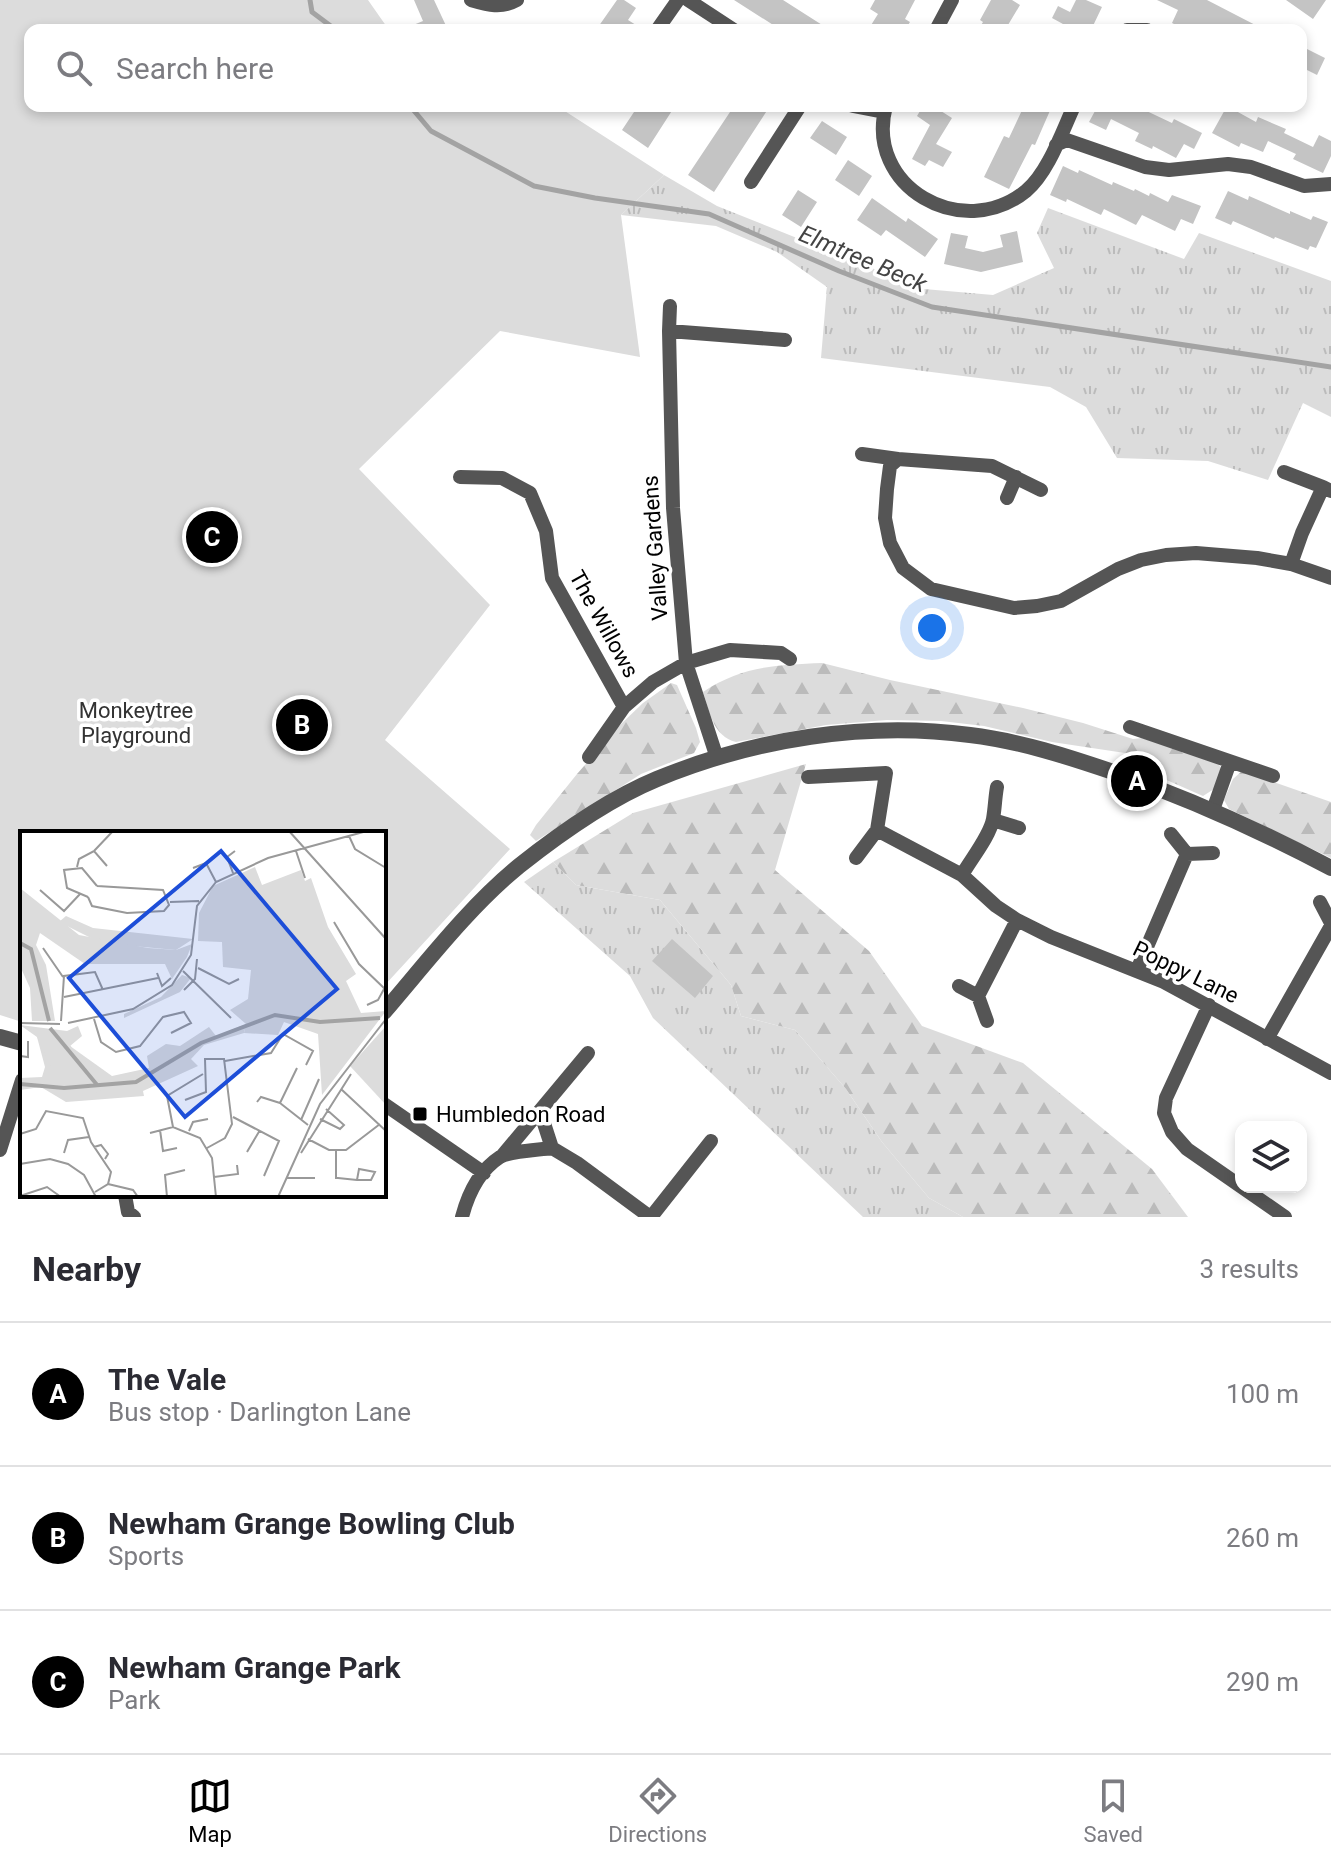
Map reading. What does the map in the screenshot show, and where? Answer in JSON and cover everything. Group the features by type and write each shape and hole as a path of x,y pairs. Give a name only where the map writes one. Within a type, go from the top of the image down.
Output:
{"street":[{"path":"471,0 493,7 517,0"},
{"path":"661,24 678,0"},
{"path":"688,0 725,24"},
{"path":"939,24 952,0"},
{"path":"751,182 796,112"},
{"path":"885,112 883,133 888,156 897,173 930,203 953,211 978,212 1016,199 1029,189 1039,177 1071,112"},
{"path":"1056,145 1067,140 1145,167 1169,170 1228,164 1251,167 1304,186 1331,184"},
{"name":"Valley Gardens","path":"670,306 673,508 686,663 717,758"},
{"path":"669,331 785,340"},
{"path":"862,454 992,466 1041,490"},
{"path":"898,459 890,466 887,489 885,518 890,543 903,568 931,589 1014,608 1037,606 1061,601 1118,569 1141,560 1196,553 1291,564 1331,578"},
{"path":"1284,472 1327,489 1302,533 1291,564"},
{"name":"The Willows","path":"460,477 502,478 530,493 546,531 552,578 624,707"},
{"path":"1007,498 1016,477"},
{"path":"589,757 624,707 653,682 686,663 730,650 781,653 790,659"},
{"path":"1130,727 1273,776"},
{"path":"386,1010 457,926 517,868 606,806 655,780 717,758 776,743 834,734 897,730 971,735 1060,753 1213,810 1331,868"},
{"path":"1213,810 1230,762"},
{"path":"808,777 886,773 877,830 856,858"},
{"path":"962,875 993,820 997,787"},
{"path":"993,820 1019,828"},
{"name":"Poppy Lane","path":"877,830 962,875 996,906 1017,920 1051,937 1137,970 1209,1005 1331,1073"},
{"path":"1171,834 1187,854"},
{"path":"1187,854 1213,853"},
{"path":"1137,970 1187,854"},
{"path":"1267,1039 1331,924 1320,902"},
{"path":"978,996 1017,920"},
{"path":"959,986 978,996 987,1021"},
{"path":"1209,1005 1166,1098 1164,1113 1172,1132 1187,1149 1285,1217"},
{"path":"0,1037 20,1042"},
{"path":"462,1217 466,1201 484,1173 502,1156 588,1053"},
{"path":"0,1150 20,1087"},
{"path":"386,1105 484,1173"},
{"path":"540,1111 552,1148"},
{"path":"502,1156 552,1148 650,1217 711,1141"},
{"path":"125,1197 128,1212 134,1217"}],"green space":[{"name":"Monkeytree Playground","path":"0,0 368,0 385,24 24,24 24,112 566,112 664,175 621,215 640,357 500,331 359,469 490,605 385,740 510,849 386,984 386,831 20,831 20,1021 0,1015"},
{"path":"664,175 717,206 924,289 993,295 1054,268 1037,233 1048,208 1184,259 1199,233 1331,281 1331,417 1303,403 1268,480 1208,461 1117,458 1086,407 1050,387 821,358 827,287 777,252 716,226 621,215"},
{"path":"822,663 1023,708 1133,739 1142,738 1218,763 1222,770 1214,789 1203,796 1162,778 1125,753 1052,742 984,726 887,720 826,725 736,742 717,729 703,692 717,683 774,666"},
{"path":"671,683 677,685 696,728 700,742 694,753 641,774 536,841 530,835 536,825 577,774 620,725"},
{"path":"806,764 775,870 869,951 922,1026 1023,1063 1152,1169 1188,1217 963,1217 929,1198 882,1142 846,1089 795,1030 741,1016 731,985 660,900 576,885 553,862 633,813"},
{"path":"1242,771 1331,802 1331,858 1229,809 1224,800 1233,779"},
{"path":"553,862 576,885 660,900 731,985 741,1016 795,1030 846,1089 882,1142 929,1198 963,1217 863,1217 653,1018 630,976 524,882"}],"building":[{"path":"414,0 434,0 445,24 416,24 423,21"},
{"path":"617,0 624,0 636,8 628,20 634,24 600,24"},
{"path":"734,0 783,0 821,24 772,24"},
{"path":"875,0 915,0 905,19 909,24 872,24 878,14 870,9"},
{"path":"991,0 1012,0 1020,5 1009,24 982,24 980,20"},
{"path":"1076,0 1086,0 1102,7 1094,24 1063,24 1052,18 1058,6 1070,12"},
{"path":"1157,0 1207,0 1253,24 1174,24 1178,10"},
{"path":"1286,0 1326,0 1313,19"},
{"path":"1307,49 1325,58 1317,75 1307,70"},
{"path":"634,112 671,112 648,148 622,130"},
{"path":"730,112 766,112 714,192 688,175"},
{"path":"919,112 942,112 952,118 936,144 952,152 943,167 929,160 925,166 912,159 930,125 917,116"},
{"path":"1021,112 1049,112 1035,145 1032,144 1009,189 984,177 1004,136 1009,138"},
{"path":"1094,112 1149,112 1172,123 1174,119 1202,133 1194,149 1184,144 1176,158 1135,141 1139,133 1111,119 1106,130 1089,122"},
{"path":"1224,112 1238,112 1256,122 1258,117 1286,129 1284,133 1313,147 1319,135 1331,141 1331,156 1323,173 1293,159 1296,154 1268,141 1263,152 1241,143 1239,147 1212,133"},
{"path":"822,121 847,137 836,155 810,138"},
{"path":"848,160 872,176 859,196 835,180"},
{"path":"1063,166 1112,185 1113,182 1149,196 1150,193 1168,202 1172,195 1201,206 1193,224 1181,219 1175,231 1142,215 1136,225 1104,209 1101,215 1067,199 1066,202 1050,195"},
{"path":"798,190 817,202 801,227 782,215"},
{"path":"1228,191 1248,200 1249,196 1290,214 1290,211 1311,220 1313,216 1328,222 1316,248 1310,246 1308,250 1233,221 1231,225 1215,218"},
{"path":"872,198 906,222 908,218 938,239 925,257 886,230 881,236 857,220"},
{"path":"1017,231 1023,262 981,272 944,264 951,233 968,236 965,248 983,252 1003,247 1000,235"},
{"path":"672,939 713,976 695,998 652,961"}],"waterway":[{"name":"Elmtree Beck","path":"310,0 312,12 328,24"},
{"name":"Elmtree Beck","path":"415,112 431,131 534,186 709,214 839,271 932,307 1331,367"}],"place":[{"name":"Newham Grange Park","path":"212,537"},
{"name":"Newham Grange Bowling Club","path":"302,725"},
{"name":"The Vale","path":"1137,781"},
{"name":"Humbledon Road","path":"420,1114"}]}
